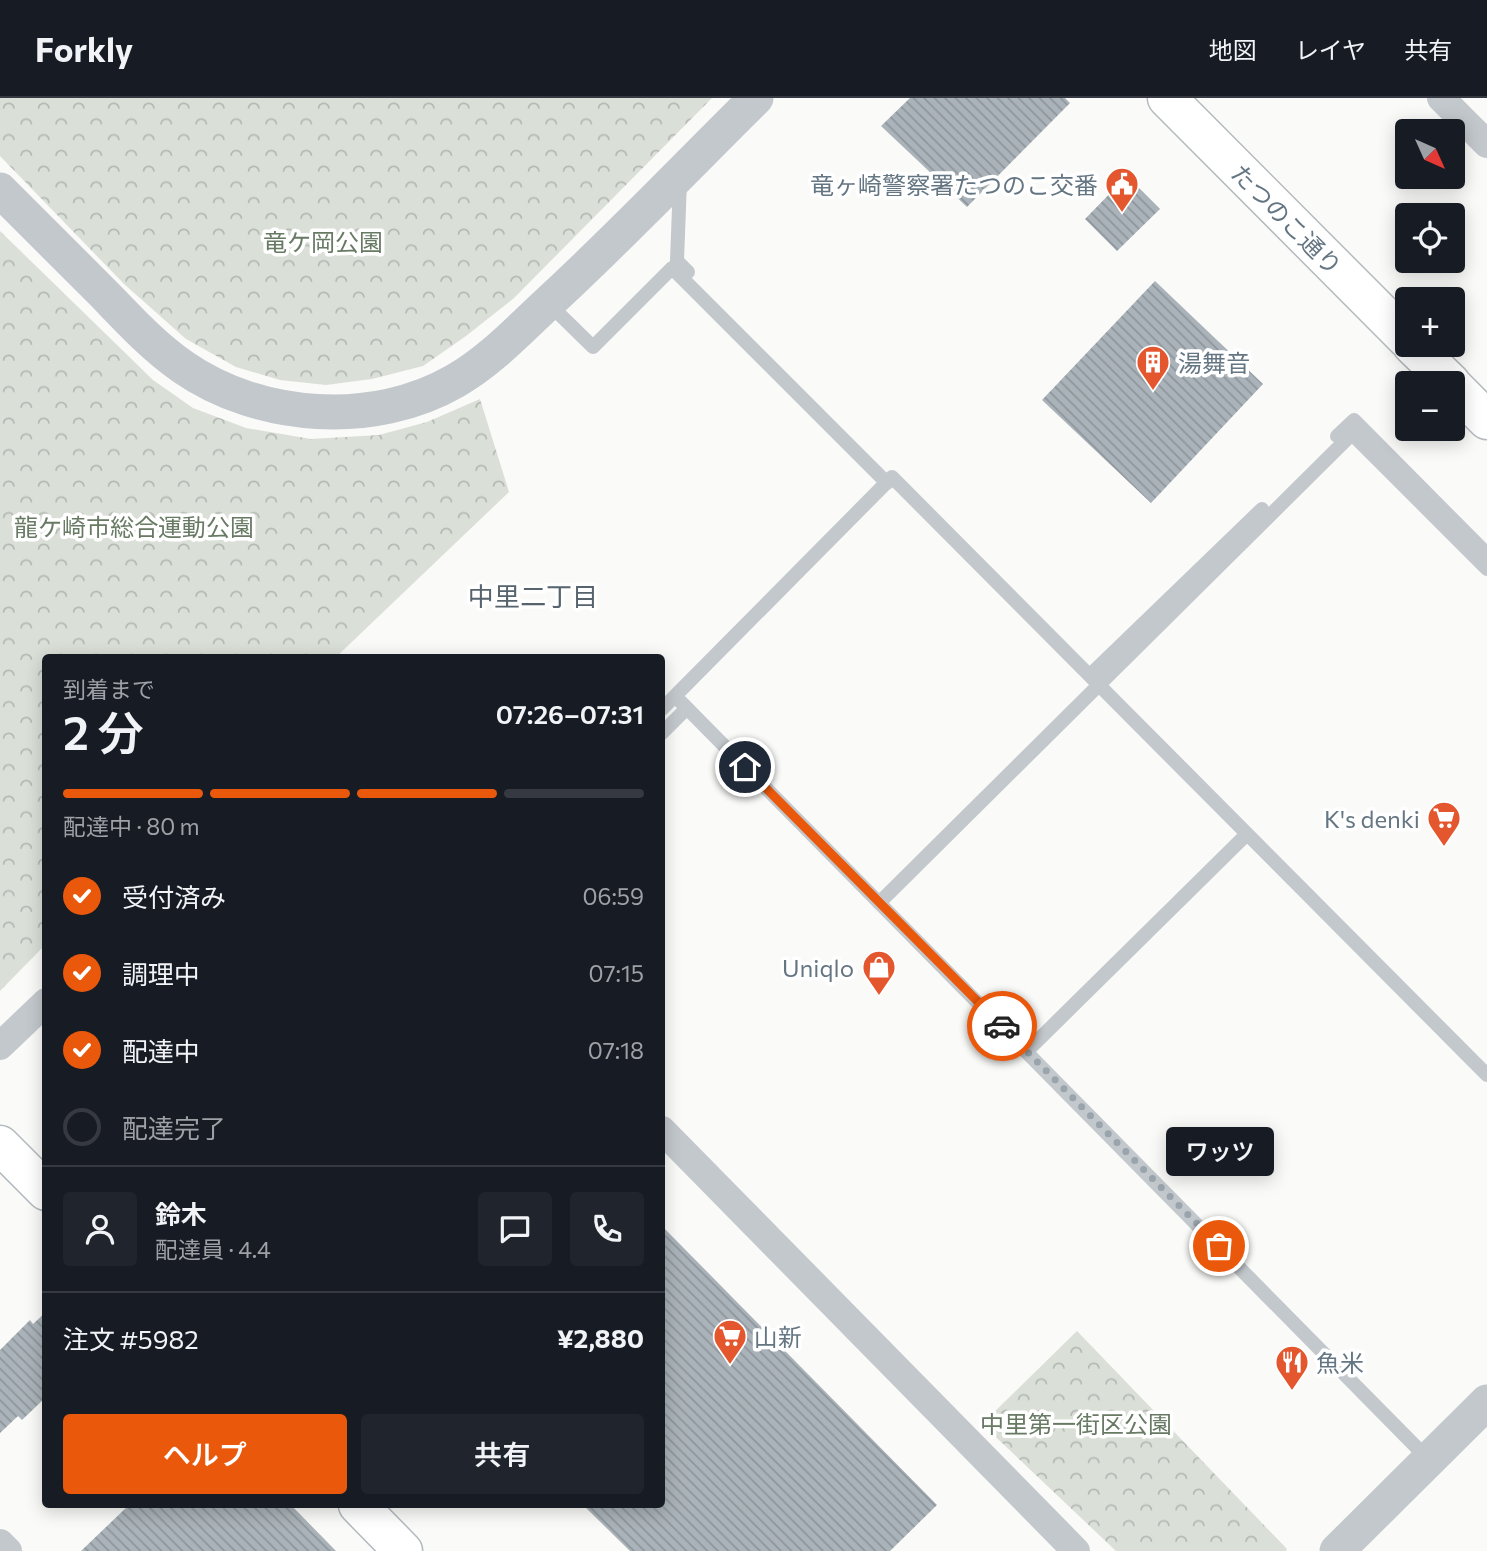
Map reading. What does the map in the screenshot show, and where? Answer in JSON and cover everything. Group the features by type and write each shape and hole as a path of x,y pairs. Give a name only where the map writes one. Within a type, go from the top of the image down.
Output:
{"main road":[{"name":"たつのこ通り","path":"1167,98 1395,328"},
{"path":"1424,357 1439,371"},
{"path":"1465,397 1487,420"},
{"path":"0,1145 42,1187"},
{"path":"361,1508 404,1551"}],"street":[{"path":"0,190 144,335 182,367 212,385 264,404 320,412 383,408 418,398 455,381 484,361 548,303 756,98"},
{"path":"1441,98 1487,144"},
{"path":"0,1046 42,1006"},
{"path":"665,1133 1076,1551"},
{"path":"1337,1551 1487,1402"},
{"path":"0,1543 8,1551"}],"lane":[{"path":"681,173 677,261 889,480"},
{"path":"548,303 593,347 672,268 1094,680 1487,1075"},
{"path":"879,903 1094,680 1354,420 1487,554"},
{"path":"1094,680 1352,434 1487,569"},
{"path":"665,706 889,480"},
{"path":"675,696 1429,1460"},
{"path":"665,730 687,708"},
{"path":"1027,1051 1247,834"}],"green space":[{"name":"竜ケ岡公園","path":"0,98 712,98 514,298 466,336 423,366 372,379 326,385 280,380 236,367 186,339 124,284 0,156"},
{"name":"龍ケ崎市総合運動公園","path":"0,231 153,380 193,408 246,428 311,439 379,435 427,422 480,399 509,492 339,654 42,654 42,948 0,991"},
{"name":"中里第一街区公園","path":"1077,1331 1287,1549 1286,1551 1116,1551 982,1424"}],"building":[{"path":"910,98 1065,98 1070,103 967,207 881,126"},
{"name":"竜ヶ崎警察署たつのこ交番","path":"1127,176 1160,209 1117,251 1085,219"},
{"name":"湯舞音","path":"1155,281 1263,384 1151,503 1042,400"},
{"name":"山新","path":"665,1229 937,1505 890,1551 630,1551 586,1508 665,1508"},
{"path":"42,1316 42,1401 22,1420 18,1416 0,1433 0,1350 30,1320 33,1324"},
{"path":"126,1508 294,1508 336,1551 81,1551"}],"way so far":[{"path":"1002,1026 1219,1246"}],"place":[{"name":"竜ヶ崎警察署たつのこ交番","path":"1122,214"},
{"name":"湯舞音","path":"1153,392"},
{"name":"K's denki","path":"1444,848"},
{"name":"Uniqlo","path":"879,997"},
{"name":"ワッツ","path":"1219,1246"},
{"name":"山新","path":"730,1366"},
{"name":"魚米","path":"1292,1392"}],"district":[{"name":"中里二丁目","path":"533,595"}],"route":[{"path":"745,767 1002,1026"}]}
